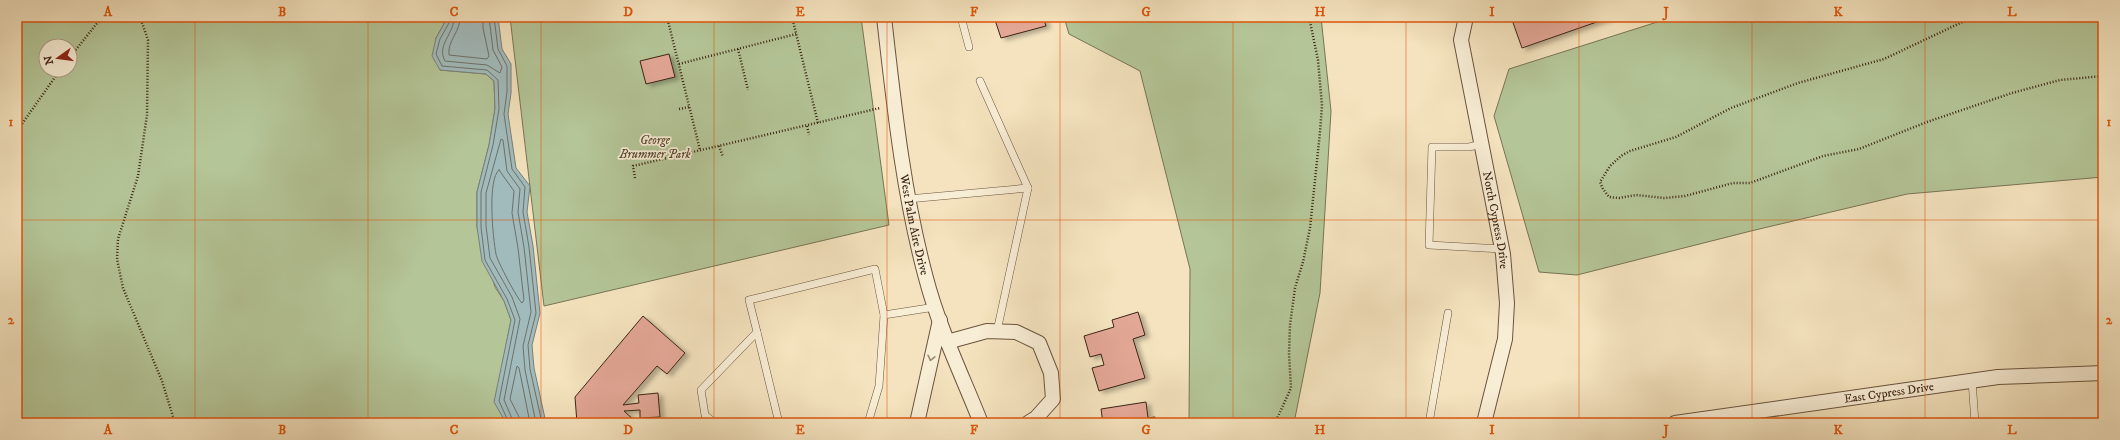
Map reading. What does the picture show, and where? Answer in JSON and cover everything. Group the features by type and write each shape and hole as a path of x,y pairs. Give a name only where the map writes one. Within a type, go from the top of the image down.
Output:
{"street":[{"name":"West Palm Aire Drive","path":"884,17 894,105 908,199 926,279 947,342 981,423"},
{"name":"North Cypress Drive","path":"1466,17 1461,40 1502,249 1507,303 1505,339 1484,423"},
{"path":"917,423 940,320"},
{"path":"947,342 987,331 997,331 1016,332 1039,343 1051,373 1053,399 1036,418 1028,423"},
{"name":"East Cypress Drive","path":"1675,423 1972,380 1998,377 2103,373"}],"lane":[{"path":"961,17 969,47"},
{"path":"980,81 1028,188 997,331"},
{"path":"1482,144 1469,147 1432,147 1429,245 1502,249"},
{"path":"908,199 1028,188"},
{"path":"779,423 748,300 875,268 884,316 879,386 868,423"},
{"path":"884,316 935,307"},
{"path":"1430,423 1448,314"},
{"path":"715,423 705,415 701,390 757,332"},
{"path":"1972,380 1975,423"}],"path":[{"path":"78,47 102,17"},
{"path":"140,17 148,40 147,115 138,176 118,239 117,259 123,288 162,381 175,423"},
{"path":"667,17 700,150"},
{"path":"792,17 818,123"},
{"path":"1275,423 1291,388 1289,354 1294,288 1303,262 1310,228 1320,132 1322,106 1318,67 1309,17"},
{"path":"1973,17 1884,59 1810,79 1731,108 1676,137 1630,151 1621,156 1604,174 1600,182 1603,189 1609,197 1619,198 1636,195 1664,198 1685,196 1733,183 1750,183 1823,156 1859,149 1927,122 2012,93 2060,80 2103,76"},
{"path":"679,64 796,34"},
{"path":"738,49 748,90"},
{"path":"17,131 54,78"},
{"path":"635,178 633,166 894,105"},
{"path":"679,109 690,107"},
{"path":"807,126 809,135"},
{"path":"720,146 723,157"}],"green space":[{"path":"17,17 445,17 445,22 436,38 440,70 486,74 494,81 495,109 489,145 477,192 477,227 495,287 504,301 511,320 495,402 506,423 17,423"},
{"name":"George Brummer Park","path":"510,17 861,17 889,225 544,306"},
{"path":"1064,17 1321,17 1331,111 1320,293 1294,423 1189,423 1190,269 1140,71 1069,34"},
{"path":"1673,17 2103,17 2103,177 1907,194 1751,231 1577,275 1539,272 1494,116 1509,69"}],"water":[{"path":"445,17 498,17 502,49 511,64 511,93 508,114 516,168 530,186 527,212 533,246 540,313 532,345 534,368 546,423 506,423 494,402 511,320 504,301 482,261 477,227 477,192 489,145 495,109 494,81 486,74 440,70 432,56 436,38 445,22"}],"building":[{"path":"994,17 1043,17 1046,26 1001,38"},
{"path":"1511,17 1611,17 1522,48"},
{"path":"669,54 675,77 646,84 640,61"},
{"path":"1138,312 1145,335 1133,339 1145,378 1099,391 1092,368 1104,365 1101,354 1090,357 1084,336 1114,327 1112,320"},
{"path":"643,316 685,353 667,374 657,366 623,405 639,403 638,395 658,393 660,417 640,418 640,410 624,411 637,423 577,423 575,397"},
{"path":"1146,402 1148,418 1155,417 1156,423 1103,423 1101,409"}]}
